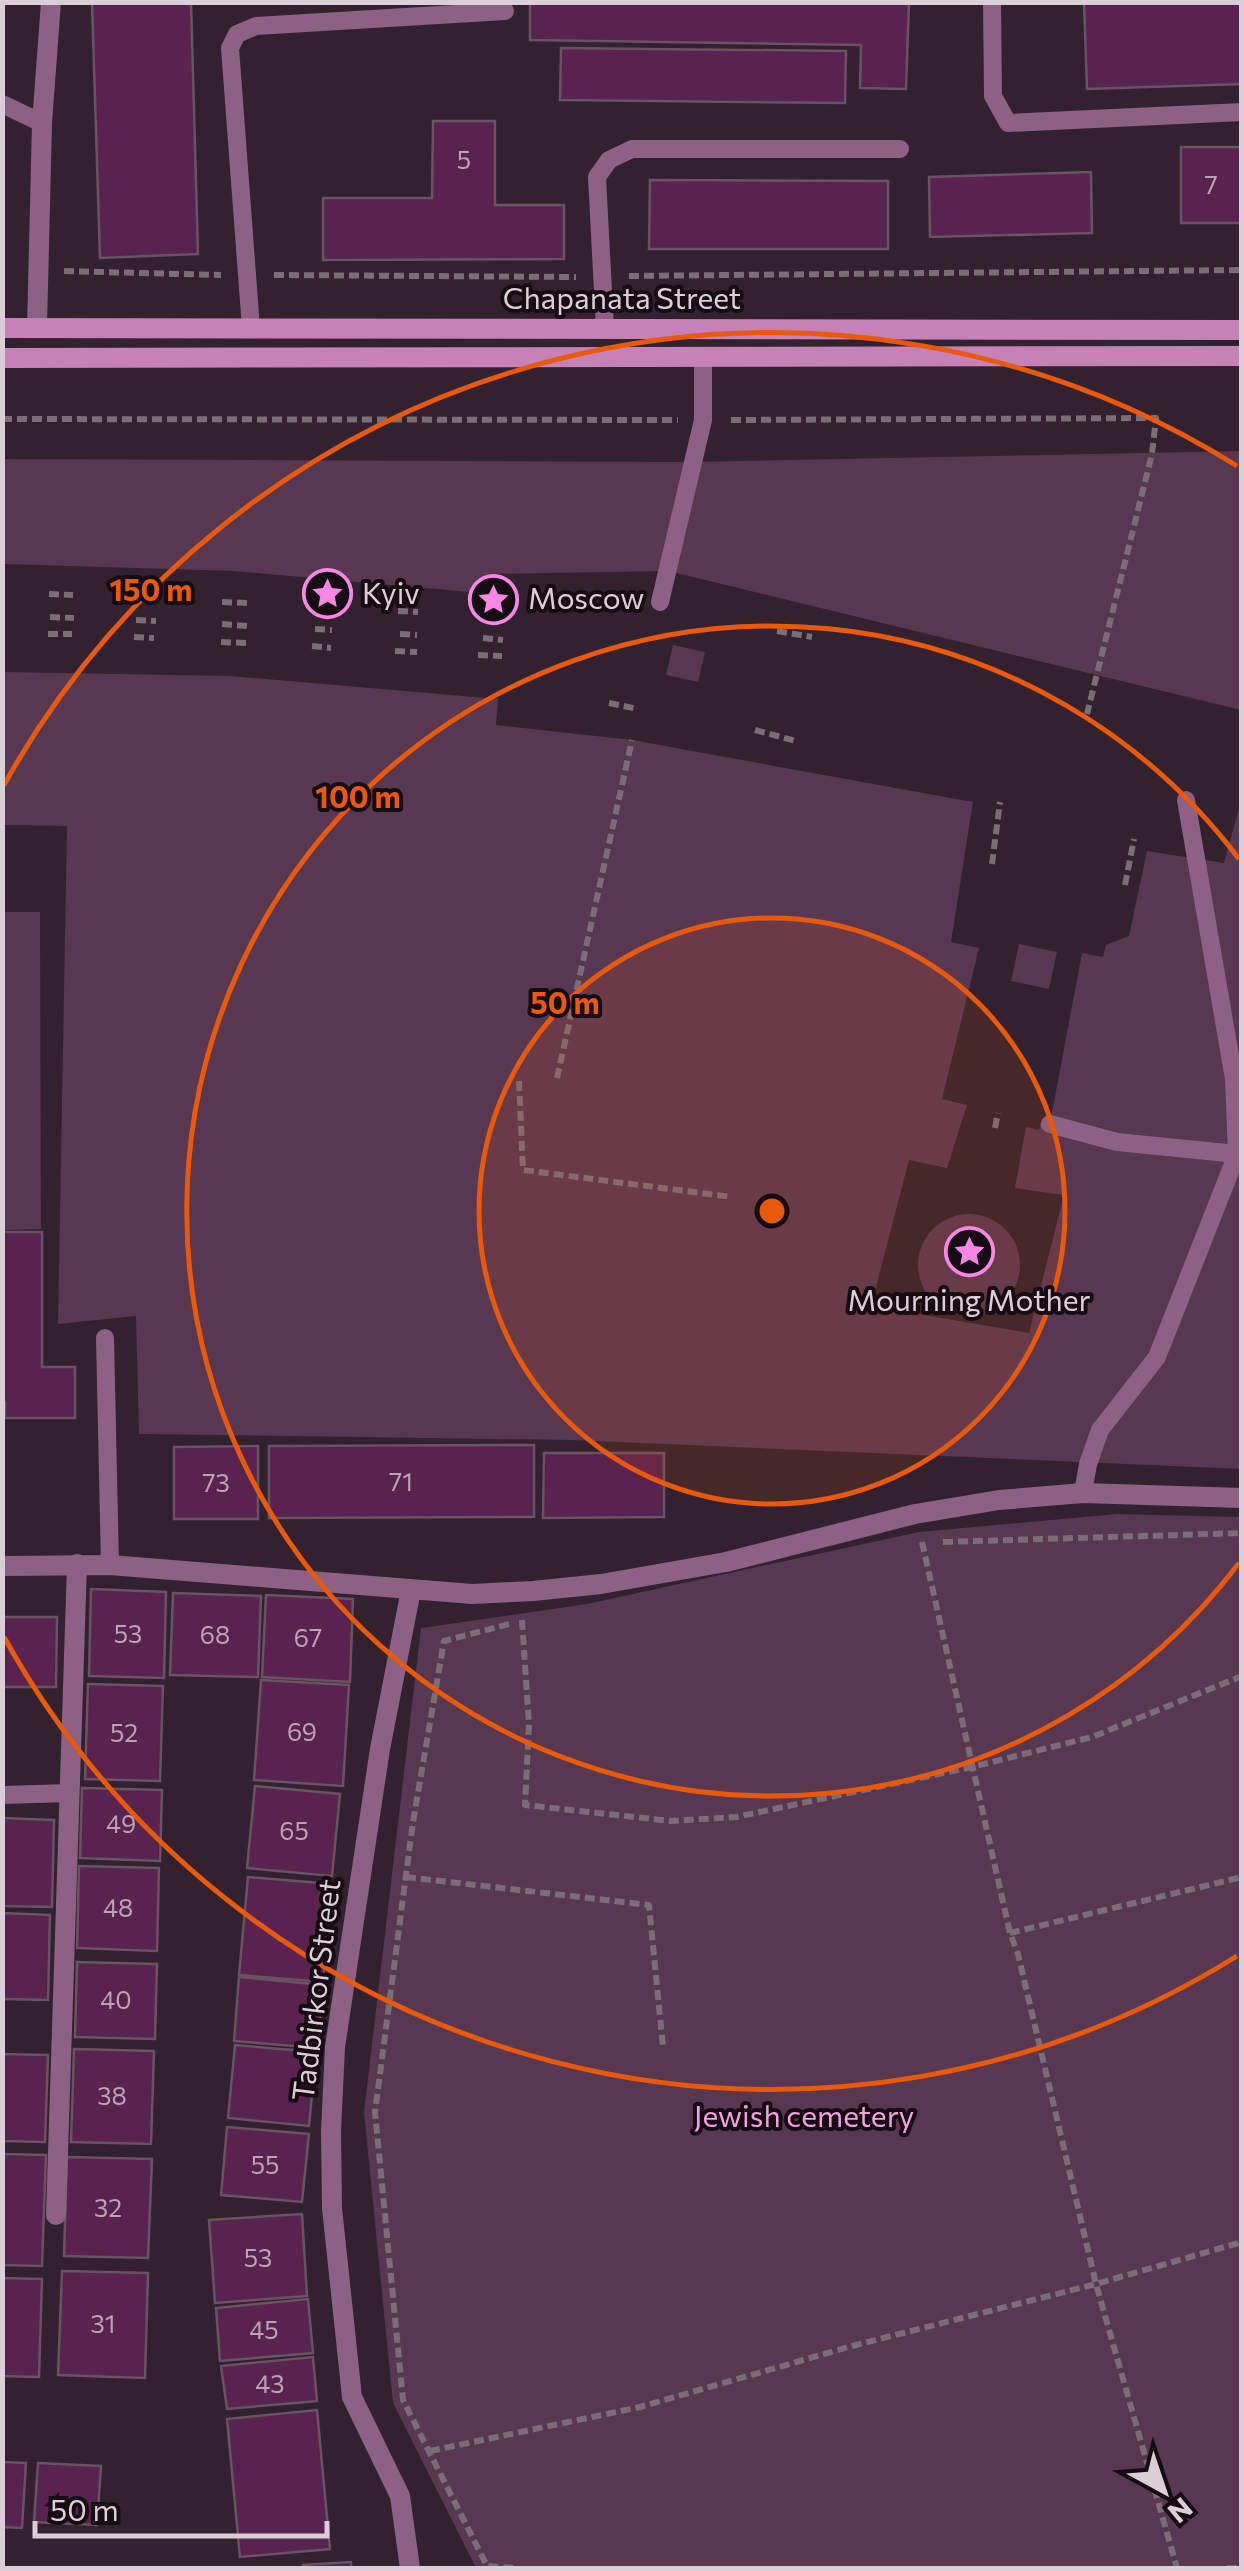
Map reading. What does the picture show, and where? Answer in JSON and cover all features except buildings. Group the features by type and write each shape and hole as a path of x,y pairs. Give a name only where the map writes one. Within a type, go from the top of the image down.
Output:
{"main road":[{"name":"Chapanata Street","path":"2,328 1242,330"},
{"path":"36,358 37,328"},
{"name":"Chapanata Street","path":"2,358 1242,356"}],"street":[{"path":"37,328 42,123 50,2"},
{"path":"2,1566 110,1565 472,1594 533,1591 741,1559 915,1514 999,1500 1083,1493 1242,1498"},
{"path":"56,2215 77,1564"},
{"name":"Tadbirkor Street","path":"410,2568 400,2496 352,2397 332,2208 331,2131 334,2047 380,1749 411,1590"}],"lane":[{"path":"992,2 993,96 1008,123 1242,112"},
{"path":"250,328 230,48 237,34 256,26 505,10"},
{"path":"2,104 42,123"},
{"path":"605,329 598,177 610,160 632,148 900,149"},
{"path":"660,602 703,420 703,356"},
{"path":"1083,1493 1100,1430 1157,1357 1237,1154 1234,1079 1186,800"},
{"path":"1050,1124 1116,1142 1237,1154"},
{"path":"104,1338 110,1565"},
{"path":"2,1795 70,1793"}],"path":[{"path":"2,419 1156,418 1152,454 1087,714"},
{"path":"49,594 73,594"},
{"path":"135,597 154,598"},
{"path":"222,602 248,603"},
{"path":"315,607 331,608"},
{"path":"398,611 418,612"},
{"path":"480,616 502,617"},
{"path":"50,617 74,618"},
{"path":"136,620 156,621"},
{"path":"222,624 248,626"},
{"path":"315,630 332,630"},
{"path":"777,630 812,637"},
{"path":"48,634 72,634"},
{"path":"400,634 417,635"},
{"path":"134,637 154,638"},
{"path":"482,638 503,640"},
{"path":"221,642 246,643"},
{"path":"312,646 331,648"},
{"path":"395,651 417,652"},
{"path":"478,655 502,656"},
{"path":"608,703 638,709"},
{"path":"755,730 796,741"},
{"path":"558,1078 632,740"},
{"path":"992,864 1000,802"},
{"path":"1125,885 1134,839"},
{"path":"519,1081 523,1170 732,1197"},
{"path":"995,1128 998,1113"},
{"path":"915,1514 1010,1933 1096,2284 1177,2568"},
{"path":"903,1547 922,1543 1242,1533"},
{"path":"521,1617 528,1724 526,1805 671,1821 736,1817 972,1768 1092,1736 1242,1676"},
{"path":"516,2568 487,2566 403,2400 375,2112 406,1877 444,1640 521,1617 540,1619"},
{"path":"406,1877 648,1906 663,2048"},
{"path":"1010,1933 1242,1877"},
{"path":"429,2451 640,2407 1242,2242"},
{"path":"1227,2568 1242,2568"}],"green space":[{"path":"1241,451 1241,710 668,571 493,574 492,594 235,571 3,564 3,459 692,462"},
{"path":"673,645 705,652 698,682 666,675"},
{"path":"3,672 230,676 498,699 496,725 632,740 973,802 951,942 979,948 942,1099 967,1105 947,1168 909,1160 871,1306 1029,1333 1064,1195 1015,1188 1026,1127 1039,1130 1041,1121 1050,1123 1082,953 1103,957 1106,945 1129,936 1147,851 1224,863 1241,801 1241,1469 572,1440 139,1434 136,1316 58,1324 67,826 3,825"},
{"path":"2,912 40,912 41,1229 3,1230"},
{"path":"1019,944 1057,952 1049,989 1011,981"},
{"path":"969,1214 989,1217 1012,1236 1020,1265 1017,1285 998,1308 969,1316 949,1313 926,1294 918,1265 921,1245 940,1222"},
{"name":"Jewish cemetery","path":"1117,1514 1241,1517 1241,2568 476,2568 393,2403 364,2112 421,1628 587,1604 919,1532"}],"place":[{"name":"Kyiv","path":"327,594"},
{"name":"Moscow","path":"493,599"},
{"name":"Mourning Mother","path":"969,1252"}]}
